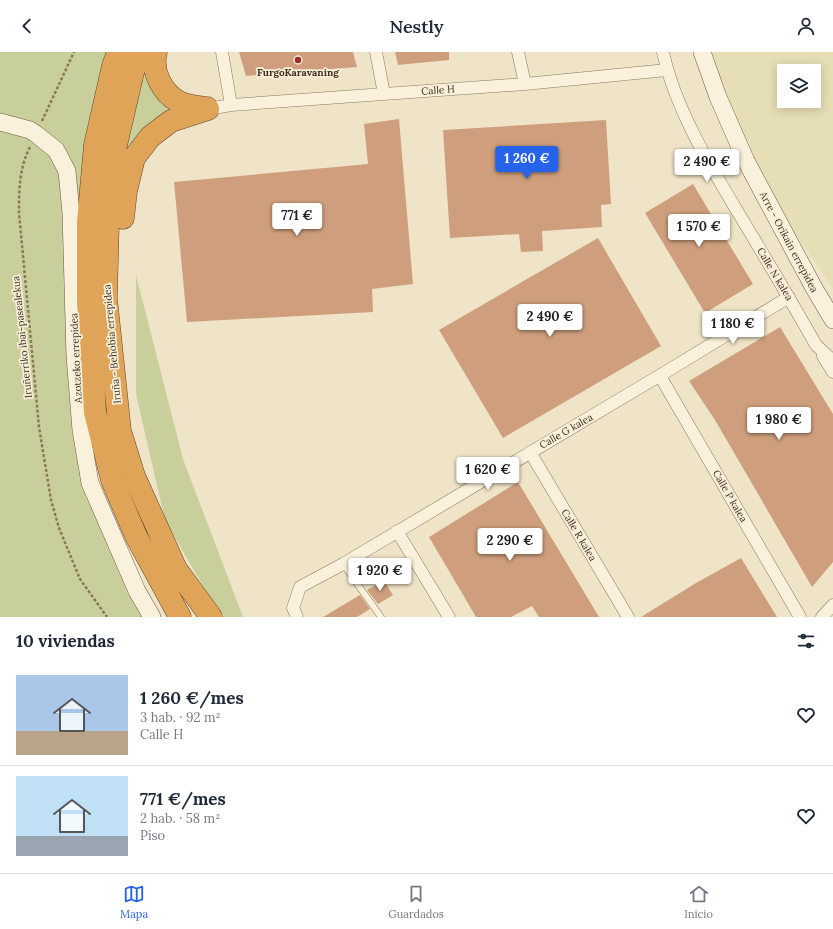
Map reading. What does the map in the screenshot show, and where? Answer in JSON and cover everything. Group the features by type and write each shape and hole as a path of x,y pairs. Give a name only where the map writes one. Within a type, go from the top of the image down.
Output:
{"highway":[{"name":"Iruña - Behobia errepidea","path":"118,52 113,66 95,145 88,223 88,302 95,412 115,487 136,536 180,617"},
{"name":"Iruña - Behobia errepidea","path":"140,52 133,72 116,145 108,222 106,298 117,409 120,431 134,476 156,525 176,569 211,617"},
{"path":"156,52 155,57 157,76 165,92 180,103 208,109"},
{"path":"117,409 121,234 126,191 134,158 150,137 171,121 208,109"}],"street":[{"path":"222,52 231,105"},
{"path":"376,52 384,94"},
{"path":"518,52 525,84"},
{"name":"Calle N kalea","path":"663,52 667,70 690,127 723,187 816,344 833,361"},
{"name":"Arre - Orikain errepidea","path":"702,52 718,97 746,161 814,288 833,320"},
{"name":"Calle H","path":"208,109 231,105 525,84 667,70"},
{"name":"Azotzeko errepidea","path":"3,123 30,130 36,134 56,150 67,171 71,213 74,356 81,430 90,483 136,591 152,617"},
{"name":"Calle G kalea","path":"297,617 293,608 300,587 343,564 660,376 788,297"},
{"path":"816,344 833,372"},
{"name":"Calle P kalea","path":"660,376 800,617"},
{"name":"Calle R kalea","path":"530,452 628,617"},
{"path":"397,531 449,617"},
{"path":"822,617 833,605"}],"lane":[{"path":"343,564 381,617"}],"path":[{"name":"Iruñerriko ibai-pasealekua","path":"74,52 26,155 18,190 19,213 39,427 51,500 59,528 80,579 107,617"}],"shaded area":[{"path":"711,52 833,52 833,289 746,161"}],"green space":[{"path":"0,52 118,52 90,483 155,617 0,617"},
{"path":"148,55 179,110 153,120 137,137 122,168 128,136"},
{"path":"136,275 183,459 243,617 223,617 212,602 165,520 136,394"}],"building":[{"name":"FurgoKaravaning","path":"239,52 353,52 357,67 246,76"},
{"path":"395,52 449,52 449,60 398,65"},
{"path":"399,119 413,284 372,289 373,312 187,322 174,182 368,164 364,124"},
{"path":"606,120 611,204 601,205 602,227 542,231 543,251 521,252 519,234 450,238 443,130"},
{"path":"693,184 753,284 705,313 645,213"},
{"path":"598,238 661,346 503,438 439,330"},
{"path":"780,327 833,414 833,562 812,587 715,420 689,381"},
{"path":"518,482 599,617 539,617 532,606 511,617 476,617 429,537"},
{"path":"741,558 777,617 641,617 696,583"},
{"path":"384,581 393,595 378,604 367,590"},
{"path":"360,595 370,609 357,617 323,617"}],"place":[{"name":"FurgoKaravaning","path":"298,60"}]}
